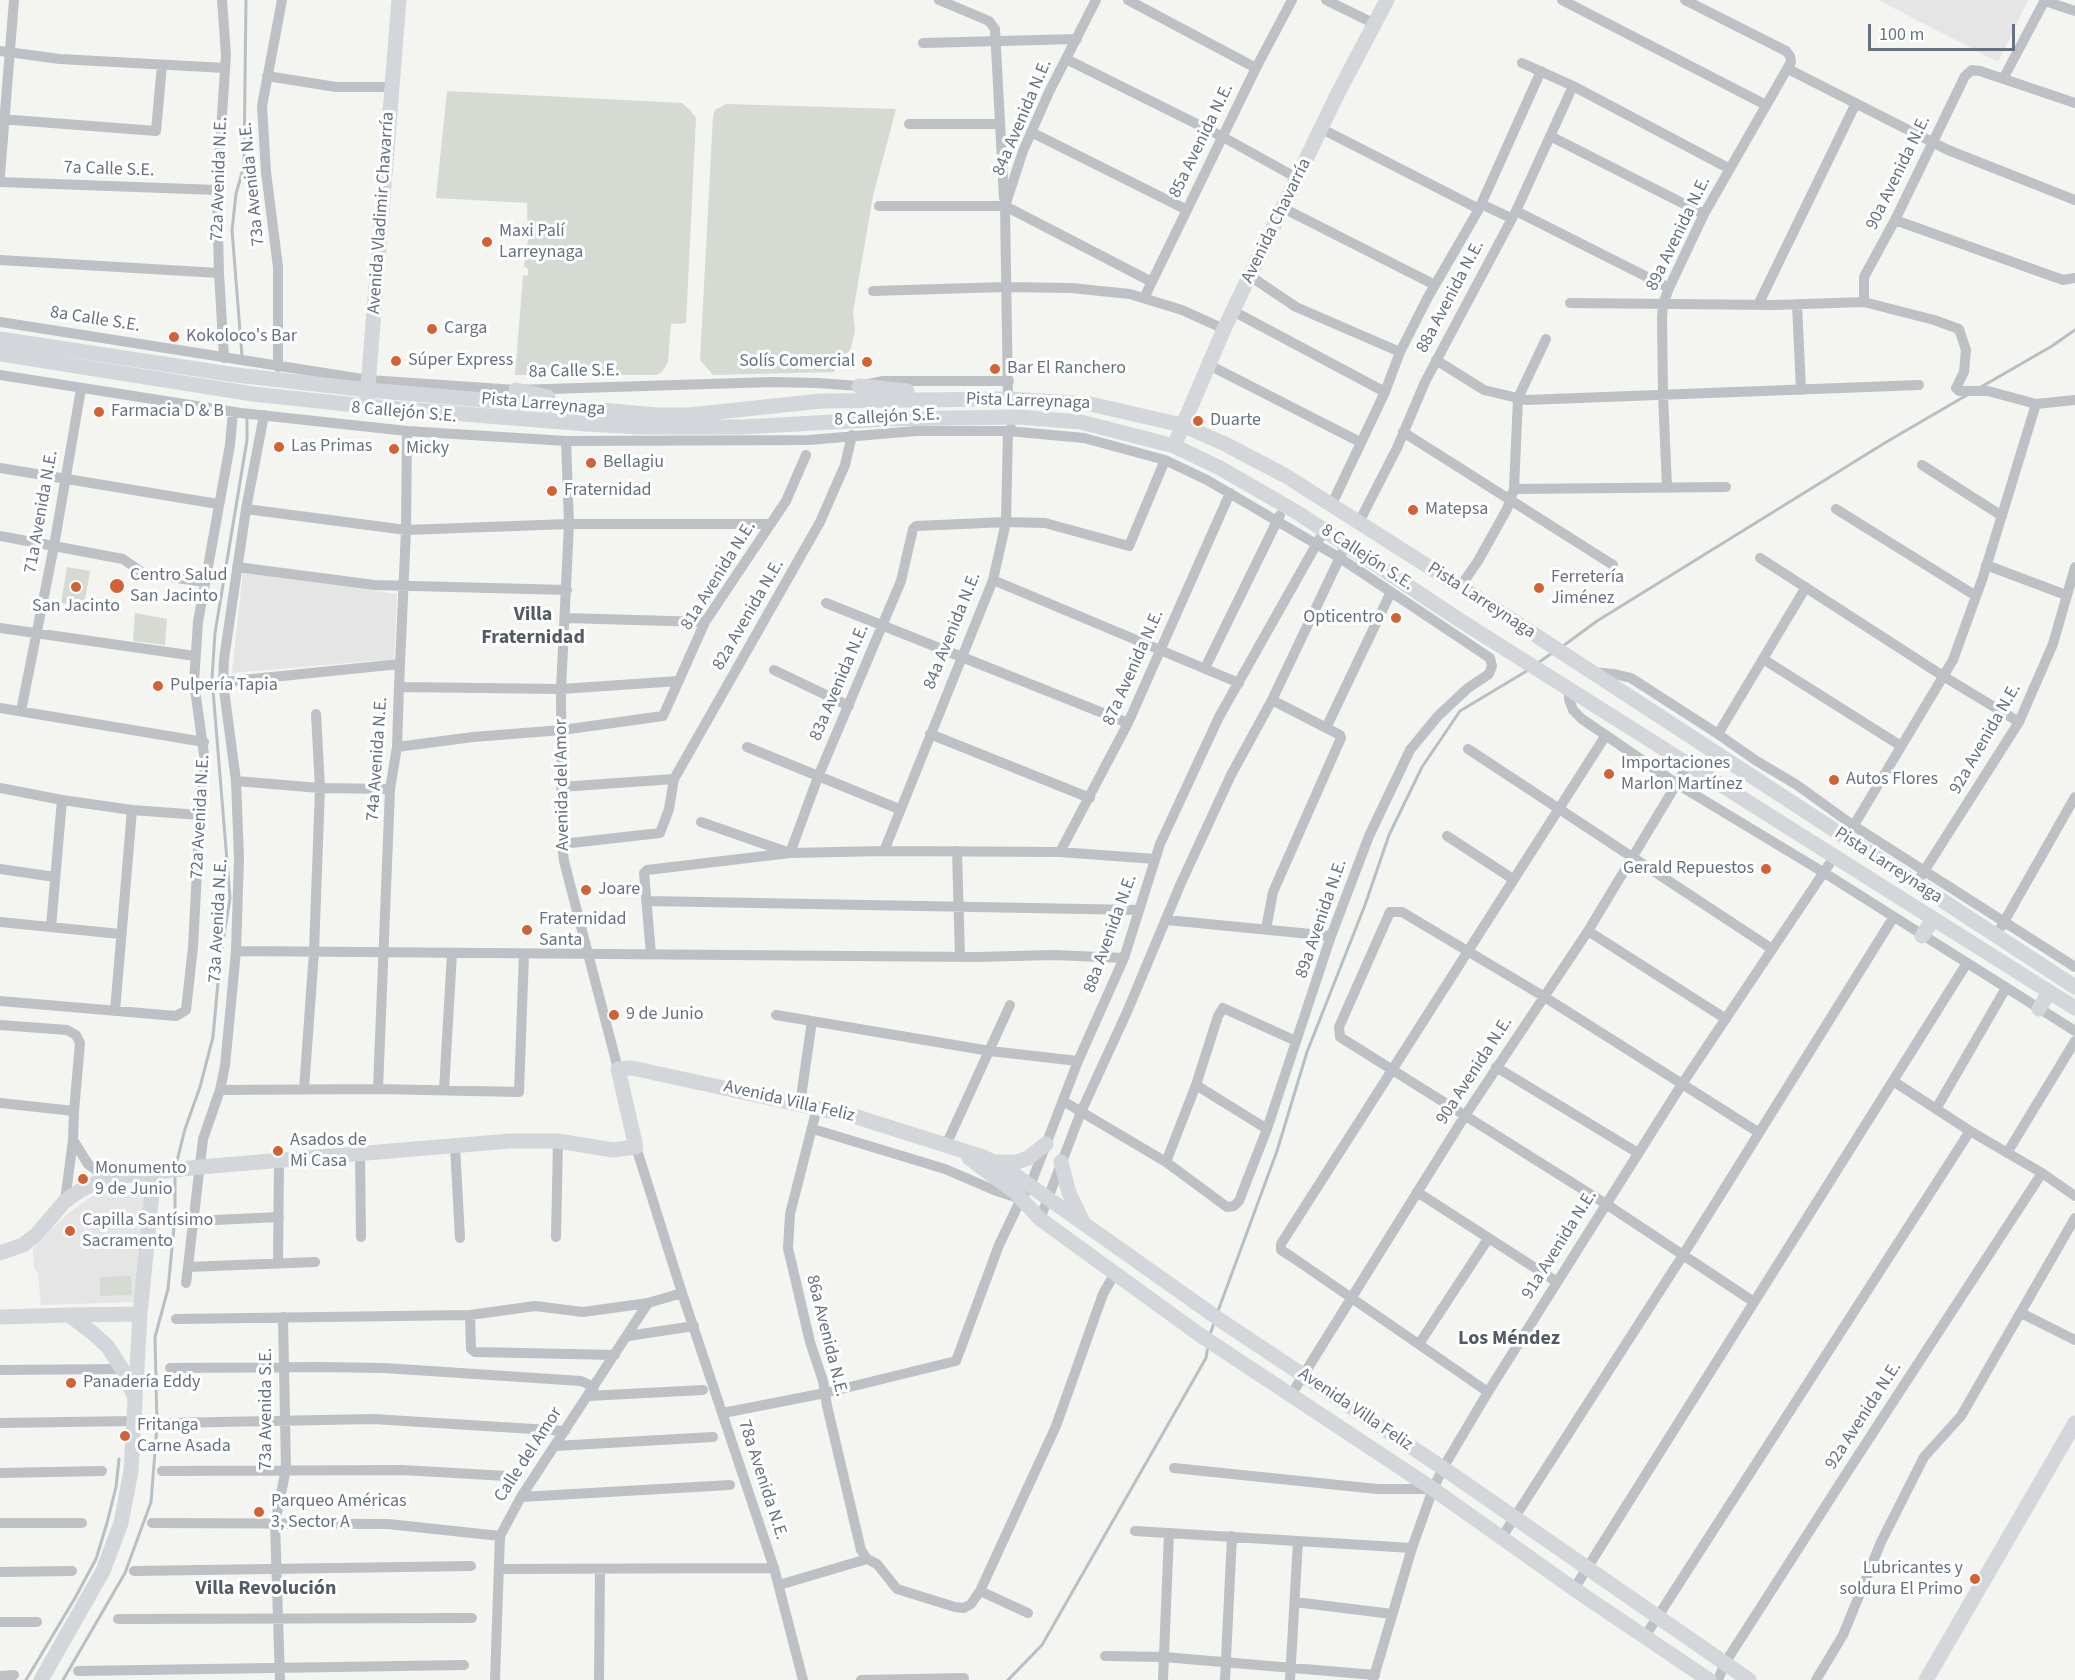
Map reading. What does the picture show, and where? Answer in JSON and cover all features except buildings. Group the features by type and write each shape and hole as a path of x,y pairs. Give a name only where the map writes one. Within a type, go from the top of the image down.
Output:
{"main road":[{"name":"Avenida Vladimir Chavarría","path":"366,406 399,0"},
{"name":"Avenida Chavarría","path":"1174,446 1224,329 1387,0"},
{"name":"Pista Larreynaga","path":"0,339 368,385 597,409 682,415 821,401 1008,399 1090,404 1182,425 1225,444 1286,476 1358,524 1506,616 1846,839 1921,877 1995,936 2074,984"},
{"name":"Pista Larreynaga","path":"0,354 253,394 366,406 641,427 743,427 921,418 1019,417 1081,422 1174,446 1220,468 1292,509 1429,598 1457,627 1525,661 1555,679 2075,1008"},
{"path":"859,386 963,399"},
{"path":"516,390 597,409"},
{"path":"1292,509 1317,502 1332,506"},
{"path":"1429,598 1438,600 1486,630 1495,631 1506,616"},
{"path":"1569,688 1584,669"},
{"path":"1660,747 1674,752 1727,785 1737,787 1747,783 1751,776"},
{"path":"1922,936 1933,919"},
{"path":"2039,1009 2049,992"},
{"name":"Avenida Villa Feliz","path":"618,1069 632,1068 856,1117 994,1162 1223,1322 1443,1468 1749,1680"},
{"name":"Avenida del Amor","path":"618,1069 636,1147"},
{"path":"0,1253 23,1245 36,1235 66,1201 81,1190 108,1179 193,1168 510,1141 558,1141 613,1150 636,1147"},
{"path":"994,1162 1017,1162 1028,1158 1046,1144"},
{"name":"Avenida Villa Feliz","path":"951,1147 1022,1199 1040,1219 1200,1335 1433,1489 1644,1638 1709,1680"},
{"path":"1061,1162 1070,1193 1083,1222"},
{"path":"41,1680 83,1609 110,1557 121,1523 131,1472 140,1314 157,1172"},
{"path":"0,1317 140,1314"},
{"path":"69,1315 108,1347 135,1398"},
{"path":"1926,1680 2075,1423"}],"street":[{"path":"0,175 5,52 14,0"},
{"name":"72a Avenida N.E.","path":"222,0 226,55 217,190 219,273 228,359"},
{"name":"73a Avenida N.E.","path":"278,367 278,267 266,172 262,106 282,0"},
{"path":"939,0 989,21 995,29 1005,206"},
{"name":"84a Avenida N.E.","path":"1008,399 1005,206 1031,132 1096,0"},
{"path":"1128,0 1256,68"},
{"name":"85a Avenida N.E.","path":"1144,298 1256,68 1292,0"},
{"path":"1326,0 1375,24"},
{"path":"1562,0 1766,105"},
{"path":"1685,0 1786,51 1791,62 1788,69 1948,150 2075,200"},
{"path":"2075,11 2045,0 2003,79 2075,103"},
{"path":"923,43 1077,39"},
{"path":"5,52 60,59 225,68"},
{"path":"1066,59 1298,178"},
{"path":"1522,63 1573,86 1730,169"},
{"path":"2,119 156,131 162,64"},
{"name":"89a Avenida N.E.","path":"1667,487 1663,395 1663,304 1704,214 1788,69"},
{"name":"90a Avenida N.E.","path":"1864,302 1864,277 1896,220 1965,76 1972,70 1980,70 2003,79"},
{"name":"88a Avenida N.E.","path":"1332,506 1385,392 1400,352 1480,207 1541,71"},
{"path":"267,76 336,87 392,87"},
{"name":"88a Avenida N.E.","path":"1358,524 1436,360 1514,214 1573,86"},
{"path":"1758,305 1856,103"},
{"path":"909,124 1000,124"},
{"path":"1322,129 1480,207 1514,214 1669,288"},
{"path":"1031,132 1187,210"},
{"path":"1550,135 1704,214"},
{"name":"7a Calle S.E.","path":"0,182 217,190"},
{"path":"879,207 1005,206 1152,282"},
{"path":"1283,208 1435,285"},
{"path":"1896,220 2063,280 2075,279"},
{"path":"0,260 219,273"},
{"path":"1250,276 1296,307 1400,352"},
{"path":"873,291 1005,287 1071,288 1130,294 1182,310 1224,329"},
{"path":"1570,303 1758,305 1864,302 1934,320 1959,329 1966,350 1964,372 1956,388 1959,391 1988,391 2036,404 2075,400"},
{"path":"1797,304 1801,390"},
{"path":"1233,311 1385,392"},
{"name":"8a Calle S.E.","path":"0,322 228,359 249,371 278,367 368,385 516,390 772,382 818,382 859,386 883,381 1009,381"},
{"path":"1460,587 1478,561 1512,494 1518,398 1546,339"},
{"path":"1436,360 1484,390 1526,400 1919,386"},
{"path":"1209,365 1360,442"},
{"path":"0,375 239,413"},
{"name":"71a Avenida N.E.","path":"21,711 54,546 81,389"},
{"path":"1846,839 1953,660 2002,516 2036,404"},
{"name":"Avenida Vladimir Chavarría","path":"363,426 366,406"},
{"name":"72a Avenida N.E.","path":"115,1011 176,1016 186,1010 196,909 200,815 206,762 194,682 198,622 218,504 239,413"},
{"name":"8 Callejón S.E.","path":"239,413 407,431 566,441 808,440 916,431 1008,431 1084,438 1165,460 1207,480 1317,544 1391,592 1457,627 1490,658 1492,666"},
{"name":"73a Avenida N.E.","path":"186,1283 194,1221 193,1168 220,1090 225,1066 236,951 240,858 236,781 223,682 226,643 260,415"},
{"path":"1008,431 1017,423 1019,417"},
{"name":"74a Avenida N.E.","path":"378,1089 390,789 397,747 406,530 407,431"},
{"name":"84a Avenida N.E.","path":"884,851 993,580 1006,522 1008,431"},
{"path":"1403,432 1512,494 1613,565"},
{"name":"82a Avenida N.E.","path":"562,844 660,833 669,809 674,778 820,522 845,465 852,435"},
{"name":"Avenida del Amor","path":"566,441 569,524 561,689 562,844 564,861 618,1069"},
{"name":"81a Avenida N.E.","path":"561,730 663,716 705,622 786,501 806,455"},
{"path":"1006,522 1045,523 1129,546 1165,460"},
{"path":"1922,465 2002,516"},
{"path":"0,468 218,504"},
{"path":"1512,494 1667,487 1726,487"},
{"name":"87a Avenida N.E.","path":"1060,852 1128,723 1230,494"},
{"path":"246,509 406,530 569,524 771,524"},
{"path":"1205,668 1276,521 1292,509"},
{"path":"1836,509 1976,596"},
{"name":"83a Avenida N.E.","path":"790,853 818,777 901,581 913,529 916,525 1006,522"},
{"name":"88a Avenida N.E.","path":"825,1394 956,1361 999,1245 1030,1186 1078,1061 1124,958 1160,844 1219,717 1324,530"},
{"path":"0,536 123,559 143,573 205,582"},
{"path":"1040,1219 1081,1112 1167,920 1181,883 1231,775 1272,700 1346,544"},
{"path":"1760,558 2019,722"},
{"path":"1986,565 2066,595"},
{"path":"237,567 374,585 567,590"},
{"name":"92a Avenida N.E.","path":"1921,877 2019,722 2053,644 2075,567"},
{"path":"993,580 1239,683"},
{"path":"1718,734 1806,587"},
{"path":"1326,728 1391,592"},
{"path":"826,603 1128,723"},
{"path":"565,618 705,622"},
{"path":"0,628 195,656"},
{"path":"1763,659 1901,746"},
{"path":"223,682 400,664"},
{"name":"89a Avenida N.E.","path":"1166,1162 1227,1207 1234,1206 1239,1201 1267,1129 1332,936 1369,836 1410,750 1438,716 1468,688 1489,674 1492,666"},
{"path":"774,669 849,706"},
{"path":"1584,669 1631,678 1797,785 1921,877 2004,922 2075,967"},
{"path":"399,687 561,689 679,681"},
{"path":"1569,688 1569,699 1574,710 1606,735 1677,783 2075,1031"},
{"path":"1266,929 1273,892 1341,742 1340,735 1272,700"},
{"path":"0,708 204,742"},
{"path":"304,1089 314,952 320,788 316,714"},
{"path":"397,747 561,730"},
{"path":"930,734 1090,798"},
{"path":"1488,1392 1281,1250 1281,1244 1282,1239 1393,1070 1606,735"},
{"path":"747,747 899,809"},
{"path":"1468,749 1772,949"},
{"name":"90a Avenida N.E.","path":"1291,1395 1496,1067 1588,931 1688,765"},
{"path":"561,787 674,778"},
{"path":"236,781 320,788 390,789"},
{"path":"0,788 132,810 200,815"},
{"path":"1995,936 2075,797"},
{"path":"51,927 62,800"},
{"path":"0,1001 115,1011 132,810"},
{"path":"701,822 790,853"},
{"path":"1447,836 1513,879"},
{"path":"957,851 960,957"},
{"path":"651,954 644,873 647,870 790,853 1060,852 1155,859"},
{"name":"91a Avenida N.E.","path":"1374,1678 1412,1548 1443,1468 1488,1392 1682,1084 1834,857"},
{"path":"0,869 55,877"},
{"path":"647,901 1139,910"},
{"path":"1754,1302 1466,1114 1340,1037 1339,1027 1390,912 1402,912 1543,996 1758,1132"},
{"path":"1502,1537 1683,1255 1893,918"},
{"path":"1167,920 1332,936"},
{"path":"0,922 120,934"},
{"path":"1588,931 1726,1019"},
{"path":"236,951 960,957 1053,955 1124,958"},
{"path":"444,1090 452,953"},
{"path":"220,1090 378,1089 519,1092 524,954"},
{"path":"1574,1589 1967,963"},
{"path":"1936,1109 2006,988"},
{"path":"951,1147 1010,1005"},
{"path":"1063,1101 1166,1162 1196,1085 1218,1016 1223,1008 1296,1041"},
{"path":"776,1015 990,1051 1078,1061"},
{"path":"800,1104 812,1021"},
{"path":"0,1025 67,1030 76,1035 80,1043 66,1201"},
{"path":"2007,1152 2075,1041"},
{"path":"1496,1067 1638,1153"},
{"path":"1893,1081 1970,1131 2042,1173 2075,1196"},
{"path":"1196,1085 1267,1129"},
{"path":"0,1103 74,1111"},
{"name":"86a Avenida N.E.","path":"817,1108 790,1214 788,1248 861,1550 897,1588 964,1608 971,1604 980,1591"},
{"path":"813,1129 945,1169 1022,1199"},
{"path":"1644,1638 1970,1131"},
{"path":"73,1140 88,1164 108,1179"},
{"path":"556,1237 558,1141"},
{"path":"455,1146 460,1238"},
{"name":"Avenida del Amor","path":"636,1147 682,1293"},
{"path":"360,1153 361,1237"},
{"path":"278,1263 279,1160"},
{"name":"92a Avenida N.E.","path":"1718,1680 1725,1663 2042,1173"},
{"path":"1417,1192 1557,1282"},
{"path":"194,1221 279,1217"},
{"path":"1816,1680 1843,1635 1881,1542 1924,1457 1961,1416 2075,1218"},
{"path":"1419,1344 1488,1239"},
{"path":"188,1267 315,1262"},
{"path":"1028,1613 980,1591 1056,1426 1103,1294 1115,1273"},
{"path":"176,1319 470,1314 535,1306 583,1312 648,1303 682,1293"},
{"name":"78a Avenida N.E.","path":"682,1293 774,1568 803,1680"},
{"name":"Calle del Amor","path":"495,1680 500,1536 521,1497 648,1303"},
{"path":"2020,1313 2075,1340"},
{"path":"470,1314 471,1349 475,1352 615,1355"},
{"name":"73a Avenida S.E.","path":"280,1680 275,1523 286,1469 283,1317"},
{"path":"628,1336 694,1326"},
{"path":"170,1368 384,1368 581,1381 591,1391 704,1390"},
{"path":"0,1370 122,1370"},
{"path":"723,1413 825,1394"},
{"path":"169,1423 373,1419 565,1431"},
{"path":"0,1423 134,1421"},
{"path":"555,1446 713,1437"},
{"path":"1174,1468 1377,1490 1433,1489"},
{"path":"162,1471 402,1470 507,1476"},
{"path":"0,1473 102,1471"},
{"path":"521,1497 730,1485"},
{"path":"0,1523 82,1523"},
{"path":"152,1523 388,1524 500,1536"},
{"path":"1135,1531 1412,1548"},
{"path":"1163,1680 1169,1533"},
{"path":"1226,1680 1232,1536"},
{"path":"1291,1675 1298,1541"},
{"path":"779,1585 872,1561"},
{"path":"134,1571 471,1566"},
{"path":"499,1569 774,1568"},
{"path":"599,1680 600,1569"},
{"path":"0,1572 72,1571"},
{"path":"1295,1602 1392,1614"},
{"path":"118,1619 472,1618"},
{"path":"0,1622 37,1622"},
{"path":"1105,1656 1164,1657 1226,1663 1291,1675 1374,1678"},
{"path":"78,1671 464,1665"},
{"path":"0,1676 14,1676"},
{"path":"861,1680 964,1678"}],"shaded area":[{"path":"1878,0 2028,0 1998,62"},
{"path":"447,91 682,103 690,110 696,118 686,323 671,324 668,362 662,372 657,375 515,375 523,276 528,275 528,269 524,266 528,240 527,203 436,198"},
{"path":"726,104 896,109 873,196 853,312 855,331 850,351 839,357 834,372 713,375 700,360 713,117 715,110"},
{"name":"San Jacinto","path":"67,567 90,571 84,606 61,603"},
{"path":"243,572 397,594 394,659 232,673"},
{"name":"San Jacinto","path":"135,613 167,619 165,645 133,641"},
{"path":"146,1186 135,1302 41,1305 33,1249 66,1215 89,1198 105,1191"},
{"path":"131,1276 132,1295 100,1296 100,1277"}],"waterway":[{"path":"242,356 232,230 236,194 244,165 246,0"},
{"path":"1981,387 2075,330"},
{"path":"1563,646 1597,621 1888,441 1967,395"},
{"path":"176,1165 213,1037 220,960 230,898 212,678 215,633 247,440 247,417"},
{"path":"1538,663 1552,653"},
{"path":"1218,1311 1277,1151 1307,1052 1365,905 1389,835 1422,767 1460,711 1530,669"},
{"path":"63,1680 125,1573 151,1502 157,1426 155,1337 168,1289 175,1217 175,1175"},
{"path":"1209,1337 1214,1323"},
{"path":"1008,1680 1042,1645 1206,1358 1208,1346"},
{"path":"26,1680 96,1559 116,1487 119,1459"}],"place":[{"name":"Maxi Palí Larreynaga","path":"487,242"},
{"name":"Carga","path":"432,329"},
{"name":"Kokoloco's Bar","path":"174,337"},
{"name":"Súper Express","path":"396,361"},
{"name":"Solís Comercial","path":"867,362"},
{"name":"Bar El Ranchero","path":"995,369"},
{"name":"Farmacia D & B","path":"99,412"},
{"name":"Duarte","path":"1198,421"},
{"name":"Las Primas","path":"279,447"},
{"name":"Micky","path":"394,449"},
{"name":"Bellagiu","path":"591,463"},
{"name":"Fraternidad","path":"552,491"},
{"name":"Matepsa","path":"1413,510"},
{"name":"Centro Salud San Jacinto","path":"117,586"},
{"name":"San Jacinto","path":"76,587"},
{"name":"Ferretería Jiménez","path":"1539,588"},
{"name":"Opticentro","path":"1396,618"},
{"name":"Pulpería Tapia","path":"158,686"},
{"name":"Importaciones Marlon Martínez","path":"1609,774"},
{"name":"Autos Flores","path":"1834,780"},
{"name":"Gerald Repuestos","path":"1766,869"},
{"name":"Joare","path":"586,890"},
{"name":"Fraternidad Santa","path":"527,930"},
{"name":"9 de Junio","path":"614,1015"},
{"name":"Asados de Mi Casa","path":"278,1151"},
{"name":"Monumento 9 de Junio","path":"83,1179"},
{"name":"Capilla Santísimo Sacramento","path":"70,1231"},
{"name":"Panadería Eddy","path":"71,1383"},
{"name":"Fritanga Carne Asada","path":"125,1436"},
{"name":"Parqueo Américas 3, Sector A","path":"259,1512"},
{"name":"Lubricantes y soldura El Primo","path":"1975,1579"}],"district":[{"name":"Villa Fraternidad","path":"533,628"},
{"name":"Los Méndez","path":"1509,1340"},
{"name":"Villa Revolución","path":"266,1590"}]}
